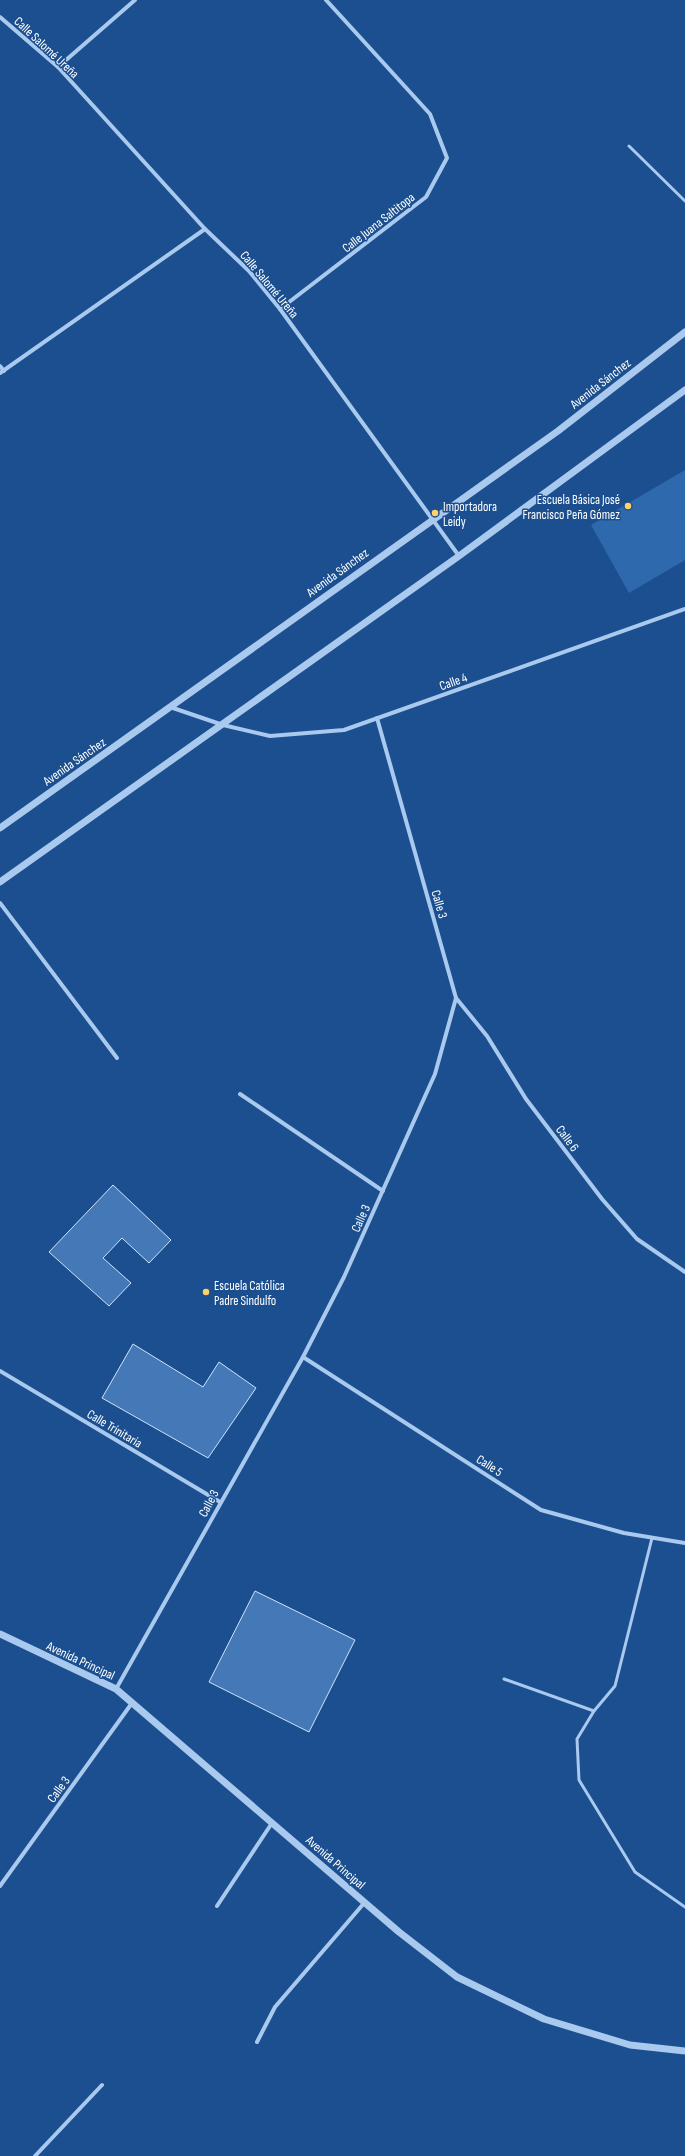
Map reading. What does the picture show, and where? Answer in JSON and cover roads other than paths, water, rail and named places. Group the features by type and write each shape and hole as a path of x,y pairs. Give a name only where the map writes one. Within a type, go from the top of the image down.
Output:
{"street":[{"path":"58,67 136,0"},
{"name":"Calle Juana Saltitopa","path":"280,309 426,197 446,158 430,114 326,0"},
{"name":"Calle Salomé Ureña","path":"0,17 58,67 205,229 249,271 280,309 459,556"},
{"path":"0,366 2,372 205,229"},
{"name":"Avenida Sánchez","path":"0,828 432,519 558,431 685,332"},
{"path":"0,882 459,556 685,390"},
{"name":"Calle 4","path":"170,707 223,725 270,736 344,730 685,609"},
{"name":"Calle 3","path":"116,1689 303,1357 344,1277 435,1074 456,998 377,718"},
{"path":"0,903 117,1058"},
{"name":"Calle 6","path":"456,998 487,1036 526,1099 602,1199 637,1239 685,1272"},
{"path":"240,1094 383,1191"},
{"name":"Calle 5","path":"303,1357 541,1510 624,1533 685,1543"},
{"name":"Calle Trinitaria","path":"0,1371 220,1502"},
{"name":"Avenida Principal","path":"0,1634 116,1689 365,1902 457,1977 544,2019 630,2045 685,2051"},
{"name":"Calle 3","path":"0,1886 132,1703"},
{"path":"217,1906 272,1823"},
{"path":"257,2042 275,2007 365,1902"},
{"path":"35,2156 102,2085"}],"lane":[{"path":"629,146 685,201"},
{"path":"652,1538 615,1686 594,1711 577,1739 579,1780 635,1872 685,1907"},
{"path":"504,1679 594,1711"}],"place":[{"name":"Escuela Básica José Francisco Peña Gómez","path":"628,506"},
{"name":"Importadora Leidy","path":"435,513"},
{"name":"Escuela Católica Padre Sindulfo","path":"206,1292"}]}
